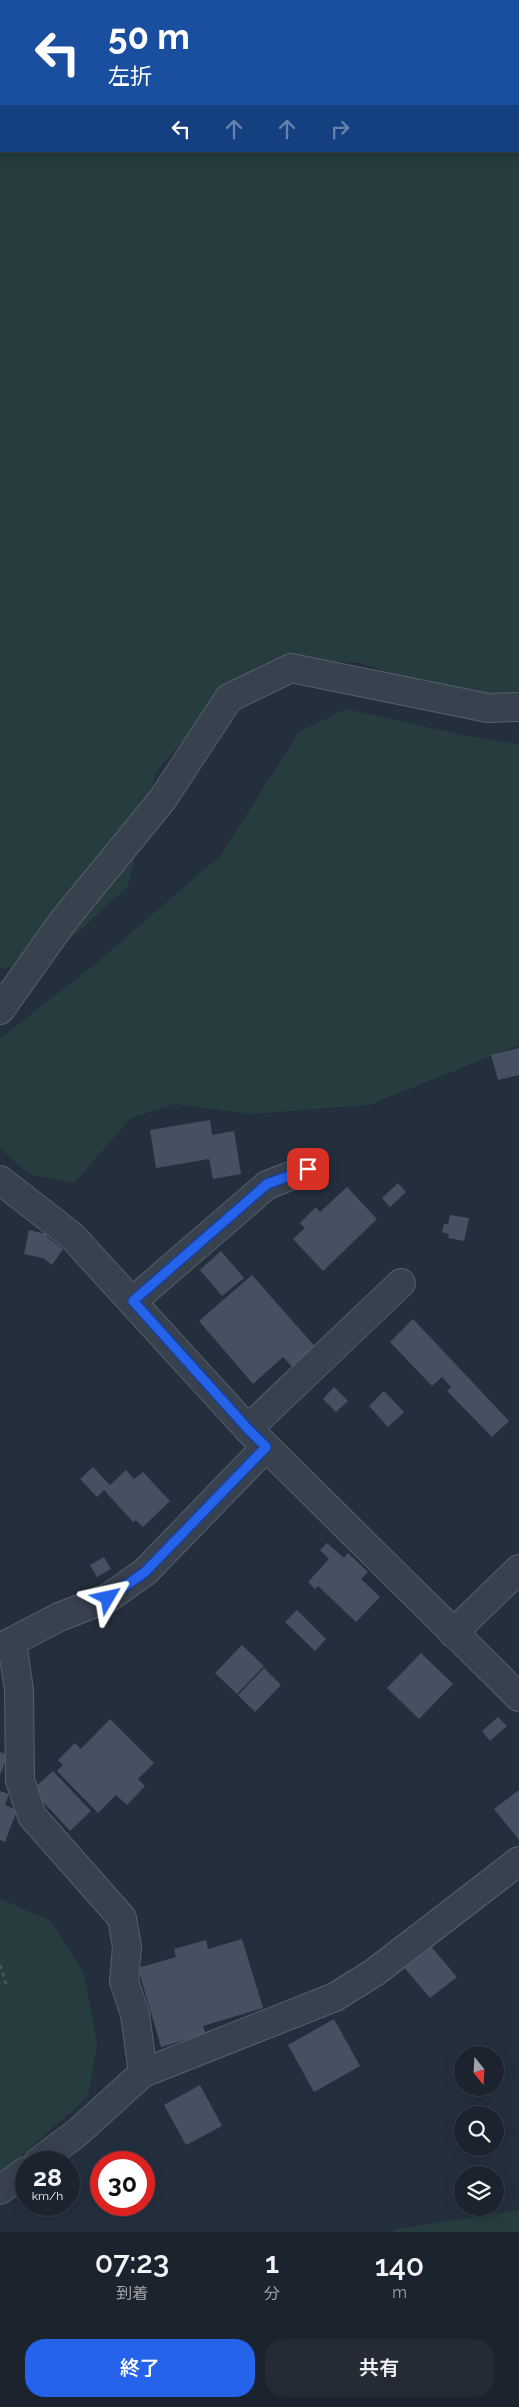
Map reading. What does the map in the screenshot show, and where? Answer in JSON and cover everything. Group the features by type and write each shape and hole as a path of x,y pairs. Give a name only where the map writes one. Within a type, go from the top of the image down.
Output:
{"street":[{"path":"0,1010 64,920 162,800 229,698 291,668 488,708 519,707"},
{"path":"133,1301 267,1184 308,1169"},
{"path":"0,1180 72,1236 257,1438 519,1696"},
{"path":"143,2073 135,2014 124,1981 128,1947 122,1918 32,1816 20,1780 19,1690 6,1645 59,1617 108,1598 145,1572 257,1438 401,1283"},
{"path":"453,1633 519,1569"},
{"path":"53,2151 77,2133 143,2073 335,1997 375,1972 519,1861"},
{"path":"0,2190 15,2179"}],"path":[{"path":"0,1966 8,1987"}],"green space":[{"path":"0,152 519,152 519,716 470,704 362,663 292,658 228,688 155,773 128,886 62,947 4,969 0,966"},
{"path":"346,709 462,735 519,744 519,1045 369,1105 251,1114 174,1104 131,1118 74,1183 30,1175 0,1148 0,1039 95,964 220,856 299,732"},
{"path":"0,1899 51,1921 84,1973 97,2044 88,2096 27,2151 15,2151 15,2162 0,2175"},
{"path":"519,2210 519,2232 392,2232 396,2229 480,2216 504,2216 504,2212"}],"building":[{"path":"519,1048 519,1075 498,1080 491,1055"},
{"path":"210,1120 212,1135 234,1131 241,1174 213,1179 209,1159 156,1168 150,1130"},
{"path":"398,1183 406,1192 390,1207 382,1198"},
{"path":"347,1187 377,1219 323,1271 293,1239 305,1228 300,1223 316,1207 320,1212"},
{"path":"450,1215 469,1218 464,1241 448,1238 449,1234 442,1232 444,1224 448,1224"},
{"path":"29,1230 46,1234 63,1249 52,1265 43,1258 24,1254"},
{"path":"221,1251 244,1278 222,1296 200,1270"},
{"path":"252,1275 318,1350 295,1370 283,1357 253,1384 199,1321"},
{"path":"413,1319 509,1421 492,1437 447,1391 451,1387 442,1377 432,1386 390,1342"},
{"path":"334,1387 348,1401 336,1412 323,1399"},
{"path":"384,1391 404,1412 388,1427 369,1406"},
{"path":"93,1467 110,1485 126,1470 134,1479 143,1472 170,1501 143,1527 136,1520 133,1522 104,1490 97,1497 80,1479"},
{"path":"327,1543 344,1558 348,1553 368,1572 361,1579 380,1597 356,1622 318,1586 315,1589 308,1582 329,1559 320,1550"},
{"path":"104,1557 111,1569 97,1577 90,1565"},
{"path":"297,1610 326,1639 315,1651 285,1622"},
{"path":"242,1645 264,1666 237,1694 215,1673"},
{"path":"421,1653 453,1684 419,1719 387,1688"},
{"path":"264,1668 281,1685 255,1712 238,1695"},
{"path":"498,1717 507,1726 490,1741 482,1731"},
{"path":"110,1719 154,1763 138,1779 145,1786 127,1805 116,1795 98,1813 57,1771 63,1765 58,1760 75,1743 81,1749"},
{"path":"0,1752 8,1755 0,1775"},
{"path":"53,1771 91,1811 70,1831 32,1790"},
{"path":"519,1790 519,1840 494,1809"},
{"path":"0,1791 9,1794 5,1805 17,1810 5,1842 0,1840"},
{"path":"242,1939 263,2008 203,2026 206,2034 161,2047 138,1968 176,1957 174,1949 206,1940 208,1949"},
{"path":"429,1944 457,1977 430,1998 403,1966"},
{"path":"334,2019 360,2066 314,2092 288,2045"},
{"path":"200,2085 222,2126 186,2145 164,2105"}],"route":[{"path":"108,1598 145,1572 266,1447 133,1301 267,1184 308,1169"}]}
